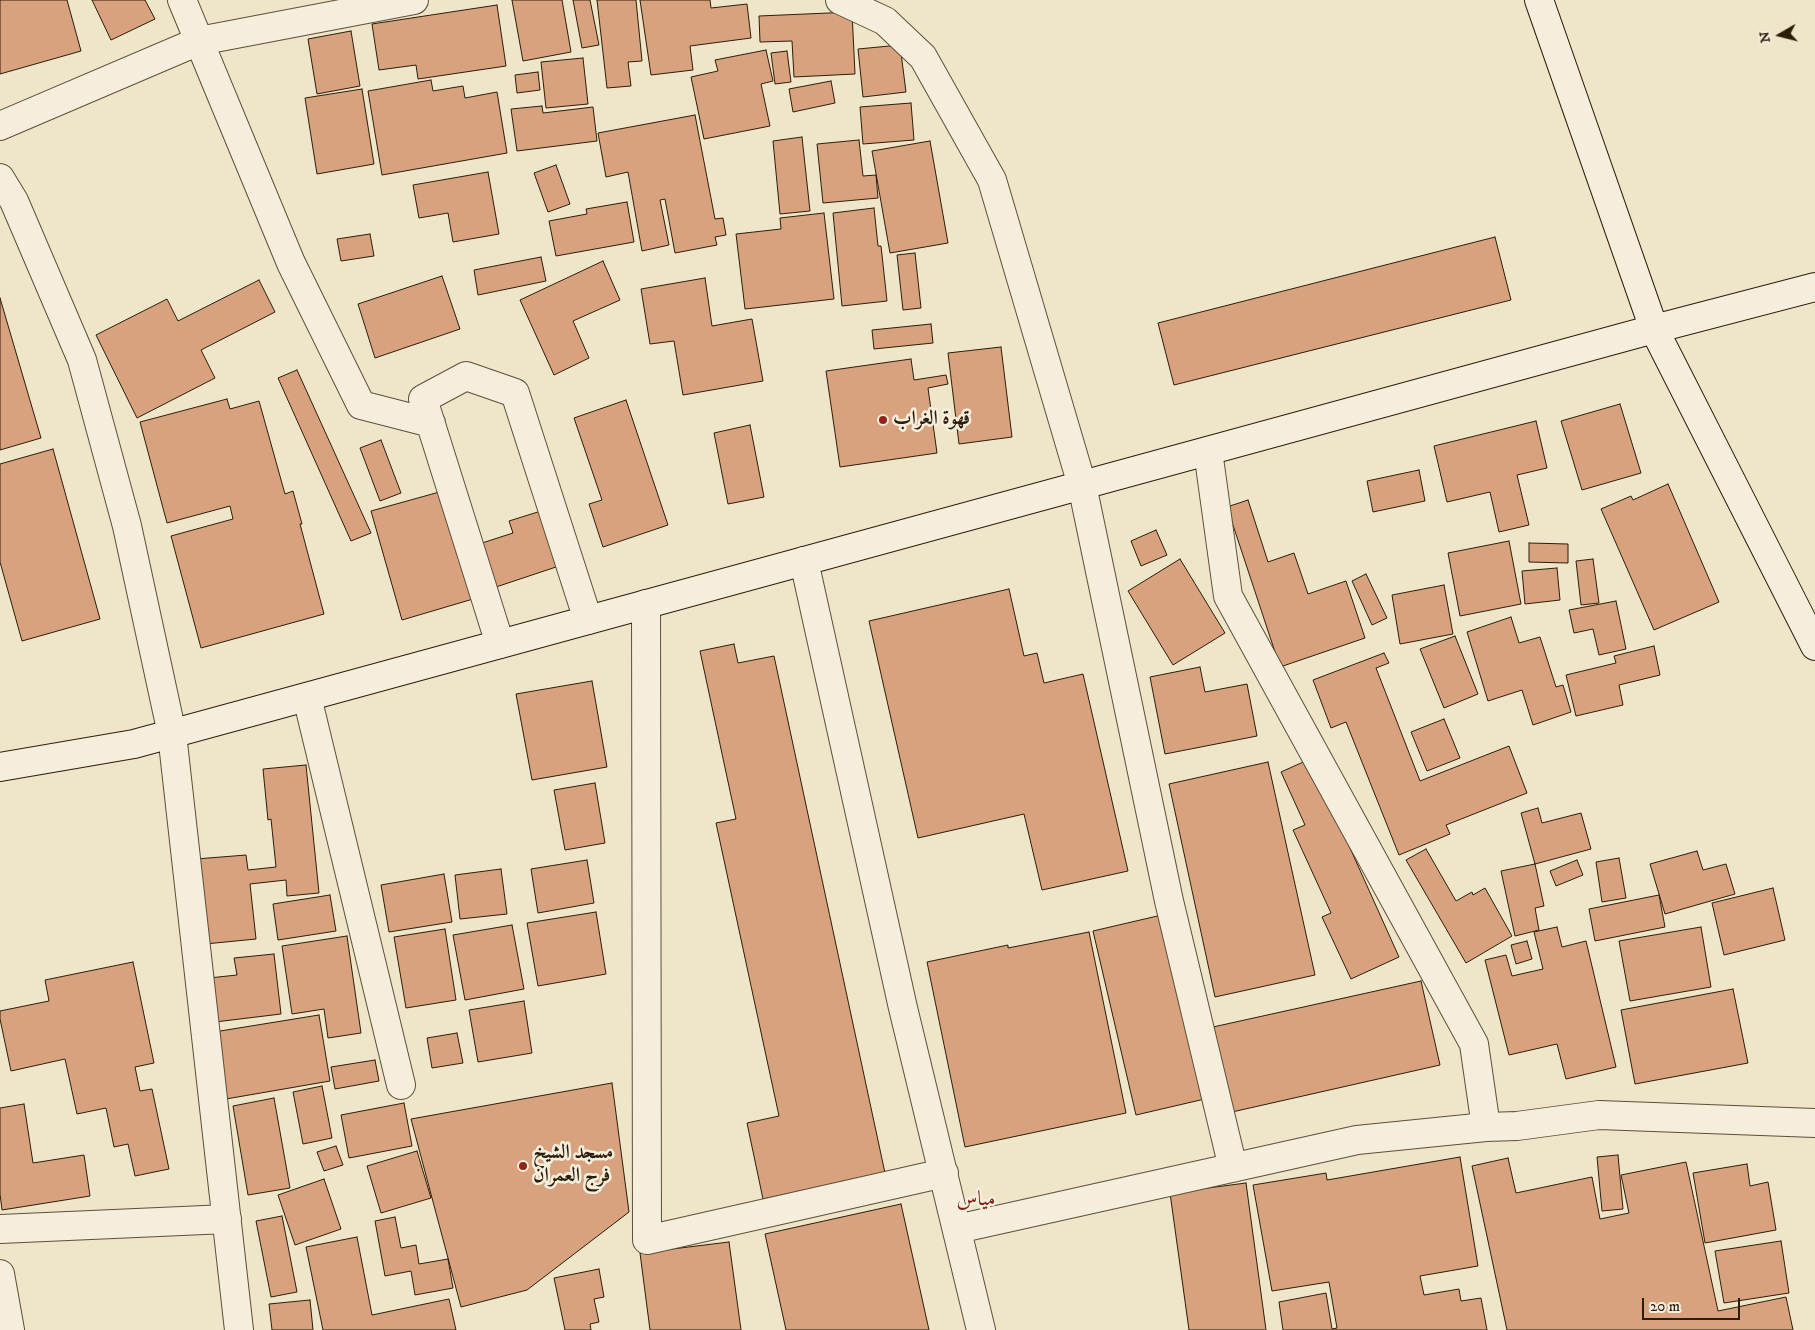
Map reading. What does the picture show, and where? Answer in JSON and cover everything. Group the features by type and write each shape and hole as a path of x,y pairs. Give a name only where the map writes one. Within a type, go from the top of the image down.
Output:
{"street":[{"path":"182,0 291,263 361,405 431,423"},
{"path":"0,126 199,41 414,0"},
{"path":"840,0 888,10 923,57 992,180 1082,485 1170,901 1233,1168"},
{"path":"1539,0 1654,329 1815,646"},
{"path":"0,178 7,202 82,360 127,526 172,734 239,1330"},
{"path":"1,765 134,744 172,734 1654,329 1815,287"},
{"path":"500,644 423,399 466,376 515,393 588,620"},
{"path":"1208,451 1228,596 1474,1044 1486,1127"},
{"path":"804,561 903,1008 981,1330"},
{"path":"646,604 647,1240 944,1173"},
{"path":"307,697 401,1085"},
{"path":"957,1229 1357,1140 1486,1127 1517,1126 1599,1115 1815,1123"},
{"path":"0,1229 227,1219"},
{"path":"0,1274 10,1330"}],"building":[{"path":"0,0 67,0 81,51 0,74"},
{"path":"92,0 145,0 155,19 111,40"},
{"path":"512,0 562,0 571,52 523,61"},
{"path":"573,0 590,0 599,45 582,48"},
{"path":"597,0 636,0 642,61 628,62 631,86 607,88"},
{"path":"640,0 710,0 711,8 747,4 751,38 690,46 693,70 651,75"},
{"path":"497,5 506,66 418,79 416,65 379,70 372,24"},
{"path":"852,12 855,74 794,77 792,41 760,42 759,16"},
{"path":"351,31 360,86 317,94 308,39"},
{"path":"900,45 906,92 863,97 858,49"},
{"path":"766,50 773,81 761,84 770,126 704,139 691,77 718,71 715,60"},
{"path":"787,51 791,82 775,84 771,53"},
{"path":"583,58 588,104 546,108 541,62"},
{"path":"538,72 540,90 517,93 515,75"},
{"path":"431,80 433,91 463,86 465,98 497,92 507,153 382,175 368,91"},
{"path":"831,81 835,103 793,112 789,89"},
{"path":"362,89 374,164 317,174 305,98"},
{"path":"911,103 914,140 863,144 860,107"},
{"path":"542,106 543,113 593,107 597,141 517,151 511,109"},
{"path":"695,115 715,219 723,218 726,235 715,237 717,245 675,253 665,199 660,200 669,245 642,251 628,172 606,177 598,133"},
{"path":"802,137 810,211 780,214 773,141"},
{"path":"859,140 863,176 876,175 878,198 823,203 817,144"},
{"path":"930,141 948,243 890,253 872,151"},
{"path":"556,165 570,204 548,212 534,173"},
{"path":"488,172 499,234 453,242 448,213 419,218 413,185"},
{"path":"627,202 634,242 556,256 549,221 587,214 586,209"},
{"path":"874,208 878,246 881,246 887,301 842,306 833,213"},
{"path":"824,213 834,299 745,309 736,234 781,229 780,218"},
{"path":"370,234 374,256 341,261 337,239"},
{"path":"1495,237 1511,300 1174,385 1158,323"},
{"path":"915,253 921,308 903,310 897,255"},
{"path":"541,257 546,281 478,295 474,270"},
{"path":"603,261 620,300 573,321 589,358 554,375 520,300"},
{"path":"442,276 460,329 375,358 358,304"},
{"path":"705,278 712,326 752,319 763,381 683,395 674,341 650,344 641,289"},
{"path":"259,280 275,312 201,350 215,378 137,418 96,335 167,299 178,321"},
{"path":"0,298 41,438 0,450"},
{"path":"931,324 933,343 874,349 872,330"},
{"path":"1001,347 1012,437 959,444 948,353"},
{"name":"قهوة الغراب","path":"911,359 914,380 946,375 948,384 928,388 937,453 840,467 826,371"},
{"path":"297,370 371,533 351,541 278,378"},
{"path":"227,399 230,409 259,401 285,494 293,491 324,614 201,648 171,536 233,519 230,506 167,523 140,422"},
{"path":"626,400 668,525 603,547 589,504 602,500 574,418"},
{"path":"1620,404 1641,473 1582,490 1561,421"},
{"path":"1536,421 1547,468 1517,475 1529,525 1499,532 1490,492 1447,502 1434,446"},
{"path":"750,425 764,497 728,504 714,433"},
{"path":"381,440 401,493 380,501 360,448"},
{"path":"53,449 100,619 22,641 0,562 0,464"},
{"path":"1419,470 1425,501 1373,512 1367,481"},
{"path":"1668,484 1719,602 1654,630 1601,509 1631,496 1633,500"},
{"path":"443,491 473,599 402,620 371,511"},
{"path":"1248,500 1268,562 1294,553 1308,594 1346,581 1365,638 1280,667 1227,507"},
{"path":"541,511 559,566 493,588 479,544 513,533 509,521"},
{"path":"1156,530 1167,555 1141,566 1131,541"},
{"path":"1509,541 1521,604 1460,616 1448,553"},
{"path":"1529,543 1568,544 1568,563 1529,562"},
{"path":"1180,559 1225,633 1173,665 1128,591"},
{"path":"1593,559 1599,603 1581,605 1576,561"},
{"path":"1557,568 1560,600 1525,604 1522,571"},
{"path":"1366,574 1387,618 1372,625 1352,581"},
{"path":"1444,585 1453,634 1400,644 1392,595"},
{"path":"1009,589 1024,656 1037,653 1044,683 1083,674 1128,871 1042,890 1024,814 918,838 869,621"},
{"path":"1616,601 1626,649 1599,655 1593,629 1574,633 1569,610"},
{"path":"1511,617 1519,643 1540,637 1556,687 1563,685 1571,712 1533,725 1522,690 1488,701 1467,632"},
{"path":"1455,636 1478,694 1444,708 1420,649"},
{"path":"734,644 738,663 774,656 885,1173 763,1199 747,1123 779,1116 716,823 736,819 700,651"},
{"path":"1654,646 1660,675 1619,685 1623,705 1576,716 1566,675 1616,663 1614,656"},
{"path":"1384,653 1389,663 1376,668 1420,781 1509,746 1527,793 1446,825 1450,834 1399,855 1346,722 1331,728 1313,680"},
{"path":"1200,667 1205,692 1247,684 1257,736 1165,754 1150,677"},
{"path":"592,681 607,767 532,780 516,694"},
{"path":"1444,719 1460,758 1427,771 1411,732"},
{"path":"1310,759 1399,957 1351,979 1322,917 1331,913 1293,830 1305,825 1281,772"},
{"path":"1268,762 1315,975 1215,997 1169,784"},
{"path":"306,765 319,893 287,896 286,880 250,884 256,939 205,944 196,859 246,855 248,870 276,867 271,819 268,820 263,769"},
{"path":"595,783 605,843 565,850 554,790"},
{"path":"1538,808 1542,823 1581,813 1591,849 1535,864 1521,813"},
{"path":"1426,849 1456,901 1472,892 1473,895 1485,888 1512,936 1466,963 1406,860"},
{"path":"1697,851 1703,870 1726,864 1735,894 1665,914 1650,864"},
{"path":"1619,858 1626,898 1602,902 1596,862"},
{"path":"587,860 594,903 538,913 531,869"},
{"path":"1577,860 1583,875 1556,886 1550,871"},
{"path":"1535,864 1544,906 1535,908 1539,930 1515,936 1501,871"},
{"path":"501,869 507,914 460,919 455,875"},
{"path":"444,874 452,922 389,932 381,885"},
{"path":"1773,888 1785,940 1724,955 1712,903"},
{"path":"330,895 336,931 278,940 273,904"},
{"path":"1659,895 1665,927 1595,941 1589,909"},
{"path":"596,912 606,974 538,986 527,923"},
{"path":"1166,914 1209,1098 1136,1115 1093,931"},
{"path":"512,925 524,989 465,1000 453,935"},
{"path":"1557,927 1562,947 1586,941 1616,1067 1566,1079 1557,1044 1509,1055 1485,960 1506,955 1512,976 1543,969 1534,932"},
{"path":"1701,927 1711,987 1630,1001 1619,941"},
{"path":"445,929 456,1000 406,1008 394,937"},
{"path":"1089,932 1126,1113 965,1147 927,962 1008,945 1008,948"},
{"path":"347,936 361,1033 328,1038 324,1009 292,1014 282,946"},
{"path":"1527,941 1532,959 1516,964 1511,945"},
{"path":"274,954 281,1014 215,1022 209,978 237,975 234,958"},
{"path":"133,962 154,1063 135,1067 140,1091 152,1089 169,1169 135,1176 128,1144 114,1147 106,1108 77,1114 65,1059 11,1071 0,1019 0,1011 49,1001 45,980"},
{"path":"1421,981 1440,1065 1232,1112 1213,1027"},
{"path":"1733,989 1748,1063 1635,1084 1621,1010"},
{"path":"524,1001 532,1053 478,1062 469,1010"},
{"path":"319,1015 330,1081 226,1099 214,1032"},
{"path":"457,1033 463,1063 432,1068 427,1038"},
{"path":"375,1060 379,1081 335,1089 331,1067"},
{"name":"مسجد الشيخ فرج العمران","path":"612,1083 629,1212 527,1290 461,1307 411,1119"},
{"path":"322,1086 332,1138 303,1144 293,1092"},
{"path":"274,1098 290,1188 248,1195 233,1106"},
{"path":"404,1103 412,1146 349,1158 341,1115"},
{"path":"24,1104 33,1163 84,1155 90,1196 2,1210 0,1194 0,1108"},
{"path":"336,1146 343,1165 324,1171 317,1152"},
{"path":"417,1151 431,1198 381,1213 367,1166"},
{"path":"1618,1155 1623,1209 1602,1211 1597,1157"},
{"path":"1460,1157 1478,1266 1420,1276 1424,1295 1459,1289 1461,1301 1481,1298 1487,1330 1283,1330 1279,1302 1326,1293 1332,1329 1337,1328 1329,1282 1272,1291 1253,1185 1326,1173 1327,1180"},
{"path":"1508,1158 1516,1193 1592,1177 1600,1219 1629,1213 1621,1175 1686,1162 1718,1311 1786,1297 1793,1330 1507,1330 1472,1166"},
{"path":"1747,1164 1750,1186 1768,1182 1776,1230 1705,1243 1693,1173"},
{"path":"324,1179 341,1229 295,1245 278,1195"},
{"path":"1246,1183 1266,1330 1189,1330 1170,1193"},
{"path":"901,1204 929,1330 786,1330 765,1234"},
{"path":"282,1216 297,1292 271,1297 256,1221"},
{"path":"395,1217 401,1248 416,1245 419,1264 448,1259 453,1288 415,1295 411,1271 385,1276 375,1221"},
{"path":"357,1237 372,1315 449,1299 456,1330 323,1330 306,1247"},
{"path":"1781,1241 1789,1293 1724,1303 1715,1251"},
{"path":"729,1242 741,1330 650,1330 640,1253"},
{"path":"599,1269 604,1297 594,1299 599,1322 590,1324 591,1330 565,1330 554,1278"},
{"path":"310,1300 313,1330 272,1330 269,1304"}],"place":[{"name":"قهوة الغراب","path":"883,420"},
{"name":"مسجد الشيخ فرج العمران","path":"523,1166"}],"district":[{"name":"مياس","path":"976,1201"}]}
